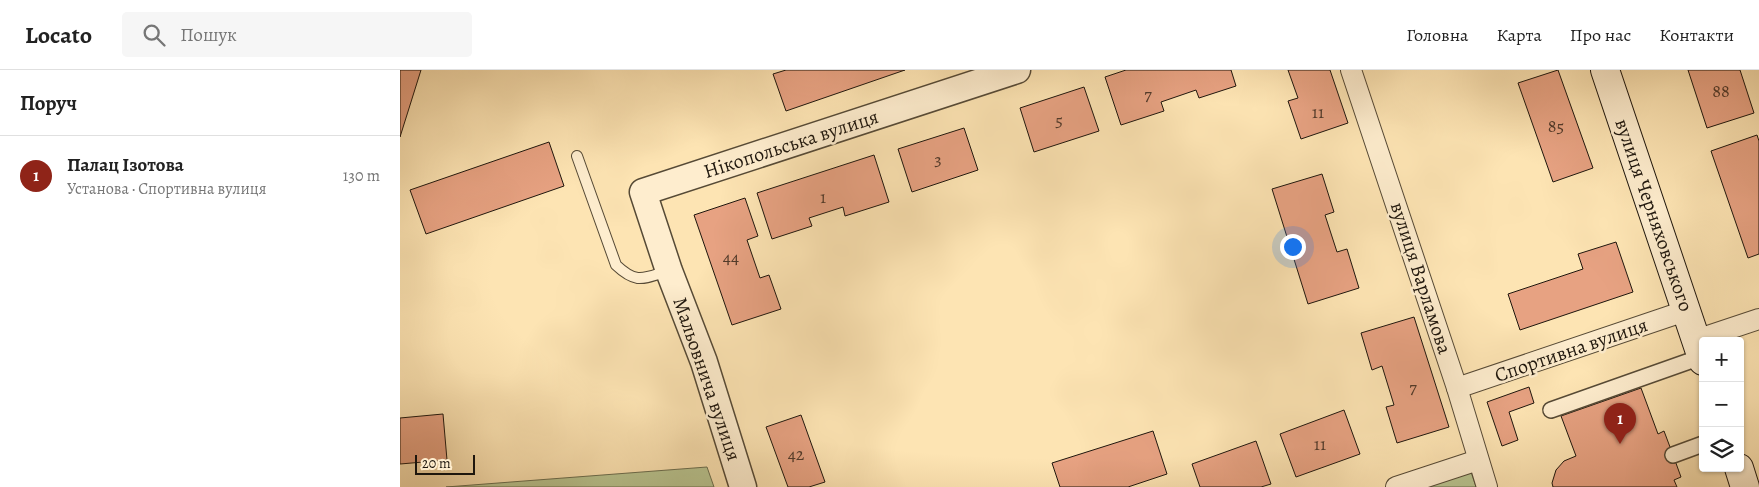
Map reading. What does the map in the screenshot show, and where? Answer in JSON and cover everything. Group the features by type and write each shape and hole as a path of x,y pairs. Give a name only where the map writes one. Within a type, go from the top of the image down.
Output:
{"main road":[{"name":"вулиця Черняховського","path":"1605,70 1699,350"},
{"path":"1740,472 1745,487"}],"street":[{"name":"Нікопольська вулиця","path":"669,271 643,192 1017,70"},
{"name":"вулиця Варламова","path":"1351,70 1457,388 1487,487"},
{"name":"Мальовнича вулиця","path":"669,271 704,362 743,487"},
{"name":"Спортивна вулиця","path":"1457,388 1685,312"},
{"path":"1728,337 1759,319"},
{"path":"1551,410 1699,353"},
{"path":"1673,455 1699,445"},
{"path":"1396,487 1478,460"}],"lane":[{"path":"577,156 616,265 626,275 640,279 669,271"}],"green space":[{"path":"707,467 714,487 446,487"},
{"path":"1471,472 1476,487 1426,487"}],"building":[{"path":"400,70 421,70 400,137"},
{"path":"786,70 905,70 786,111 773,74"},
{"path":"1126,70 1231,70 1236,86 1199,98 1196,90 1161,102 1164,111 1121,125 1105,77"},
{"path":"1288,70 1330,70 1348,123 1301,139 1288,101 1298,98"},
{"path":"1558,70 1593,168 1553,182 1518,83"},
{"path":"1688,70 1740,70 1754,113 1707,128"},
{"path":"1084,87 1099,131 1034,152 1020,108"},
{"path":"964,128 978,170 912,192 898,149"},
{"path":"1757,135 1759,141 1759,254 1748,258 1711,151"},
{"path":"549,142 564,186 426,234 410,190"},
{"path":"874,155 889,202 845,216 843,207 809,218 812,226 772,239 757,193"},
{"path":"1322,174 1334,212 1325,215 1337,252 1347,249 1359,288 1308,304 1272,189"},
{"path":"745,198 758,236 747,240 760,278 769,275 781,309 732,325 694,215"},
{"path":"1616,242 1633,292 1520,330 1508,294 1583,269 1578,254"},
{"path":"1414,317 1449,427 1397,443 1386,407 1394,405 1382,366 1372,370 1361,333"},
{"path":"1529,387 1534,403 1509,412 1518,440 1502,446 1487,402"},
{"path":"1641,388 1658,434 1664,431 1681,477 1674,480 1677,487 1553,487 1552,483 1556,470 1564,461 1576,456 1561,416"},
{"path":"1344,410 1360,454 1296,477 1280,434"},
{"path":"443,414 447,460 400,464 400,418"},
{"path":"801,415 825,482 809,487 788,487 766,427"},
{"path":"1153,431 1167,474 1128,487 1060,487 1052,463"},
{"path":"1256,441 1271,484 1261,487 1200,487 1192,464"}],"place":[{"name":"Палац Ізотова","path":"1620,444"}]}
